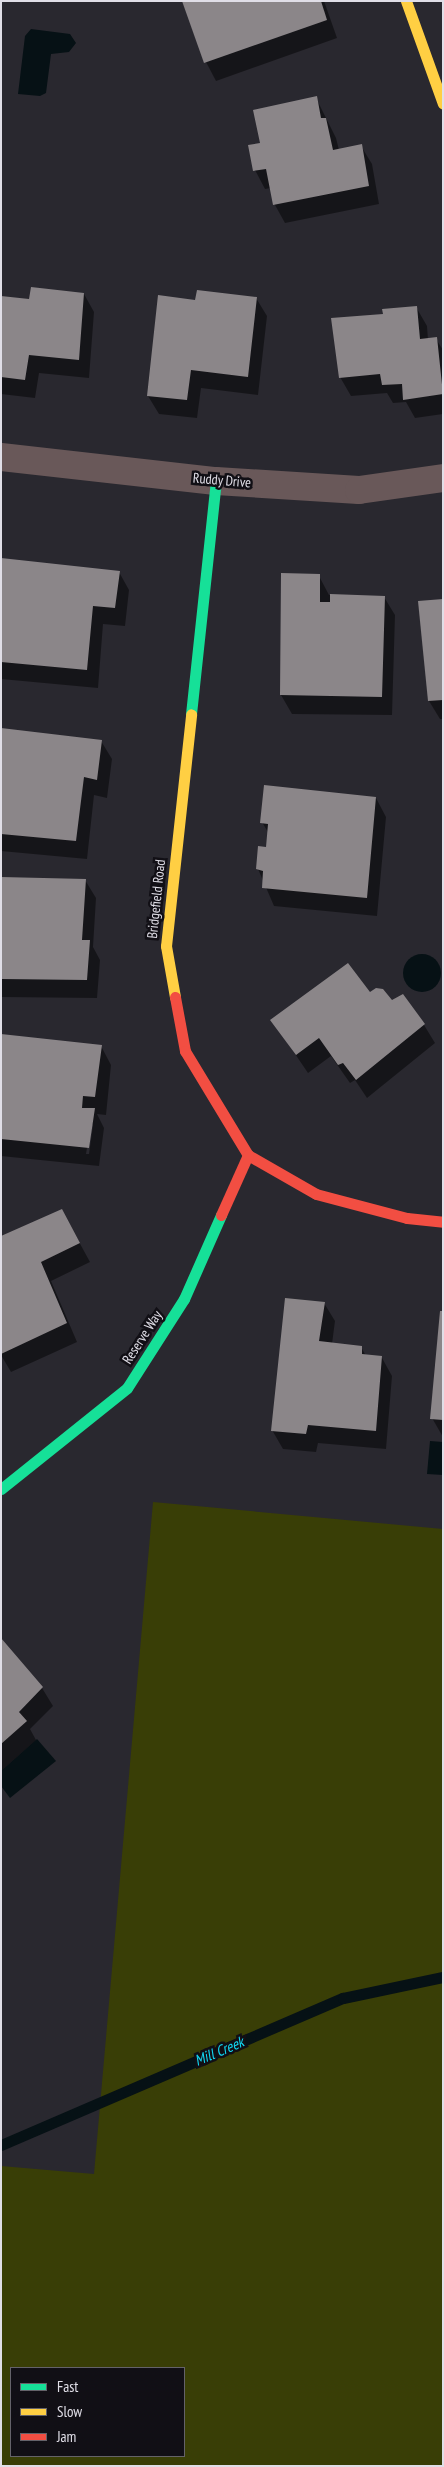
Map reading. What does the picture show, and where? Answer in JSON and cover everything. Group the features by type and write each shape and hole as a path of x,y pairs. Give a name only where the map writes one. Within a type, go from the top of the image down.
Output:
{"street":[{"path":"406,1 443,104"},
{"name":"Ruddy Drive","path":"1,458 216,481 359,490 443,478"},
{"name":"Bridgefield Road","path":"216,481 166,946 185,1051 248,1155 316,1194 407,1218 443,1222"},
{"name":"Reserve Way","path":"1,1489 127,1388 184,1299 248,1155"}],"green space":[{"path":"153,1502 443,1529 443,2466 1,2466 1,2166 94,2174"}],"shaded area":[{"path":"31,29 70,34 76,43 69,52 51,54 46,93 40,96 18,94 25,36"},
{"path":"422,954 436,959 441,973 436,987 422,992 408,987 403,973 408,959"},
{"path":"430,1441 443,1442 443,1475 427,1474"},
{"path":"37,1739 56,1761 10,1798 1,1786 1,1771"}],"building":[{"path":"182,1 321,1 327,20 204,63"},
{"path":"317,96 321,118 326,118 333,150 362,144 369,186 273,205 266,169 253,171 248,145 260,143 253,110"},
{"path":"31,287 84,293 79,360 29,355 25,380 1,377 1,296 29,299"},
{"path":"197,290 257,297 248,377 191,370 187,400 147,396 158,295 195,300"},
{"path":"417,306 420,339 437,337 443,394 403,400 402,384 382,385 380,374 339,378 331,318 383,314 382,309"},
{"path":"1,558 120,571 115,608 93,606 87,670 1,662"},
{"path":"281,573 320,574 320,602 330,602 330,594 385,596 382,697 280,695"},
{"path":"443,599 443,700 428,701 418,601"},
{"path":"1,728 102,740 97,780 84,777 76,841 1,834"},
{"path":"264,785 376,797 367,898 262,888 263,871 256,869 258,846 266,847 268,824 260,823"},
{"path":"1,877 86,879 82,940 90,940 87,980 1,979"},
{"path":"348,963 370,992 376,988 383,989 392,1000 403,994 425,1024 356,1080 343,1063 338,1065 319,1038 296,1055 270,1020"},
{"path":"1,1034 102,1045 95,1097 83,1096 82,1108 95,1108 89,1148 1,1139"},
{"path":"62,1209 80,1243 41,1262 67,1323 1,1354 1,1236"},
{"path":"285,1298 325,1302 319,1341 362,1346 362,1354 382,1356 376,1431 308,1425 306,1434 271,1431"},
{"path":"440,1311 443,1311 443,1420 430,1419"},
{"path":"1,1638 43,1687 19,1712 27,1721 1,1744"}],"waterway":[{"name":"Mill Creek","path":"1,2145 343,1998 443,1977"}],"traffic: fast":[{"path":"191,714 216,481"},
{"path":"1,1489 127,1388 184,1299 221,1215"}],"traffic: slow":[{"path":"406,1 443,104"},
{"path":"175,997 166,946 191,714"}],"traffic: jam":[{"path":"175,997 185,1051 248,1155 316,1194 407,1218 443,1222"},
{"path":"221,1215 248,1155"}]}
